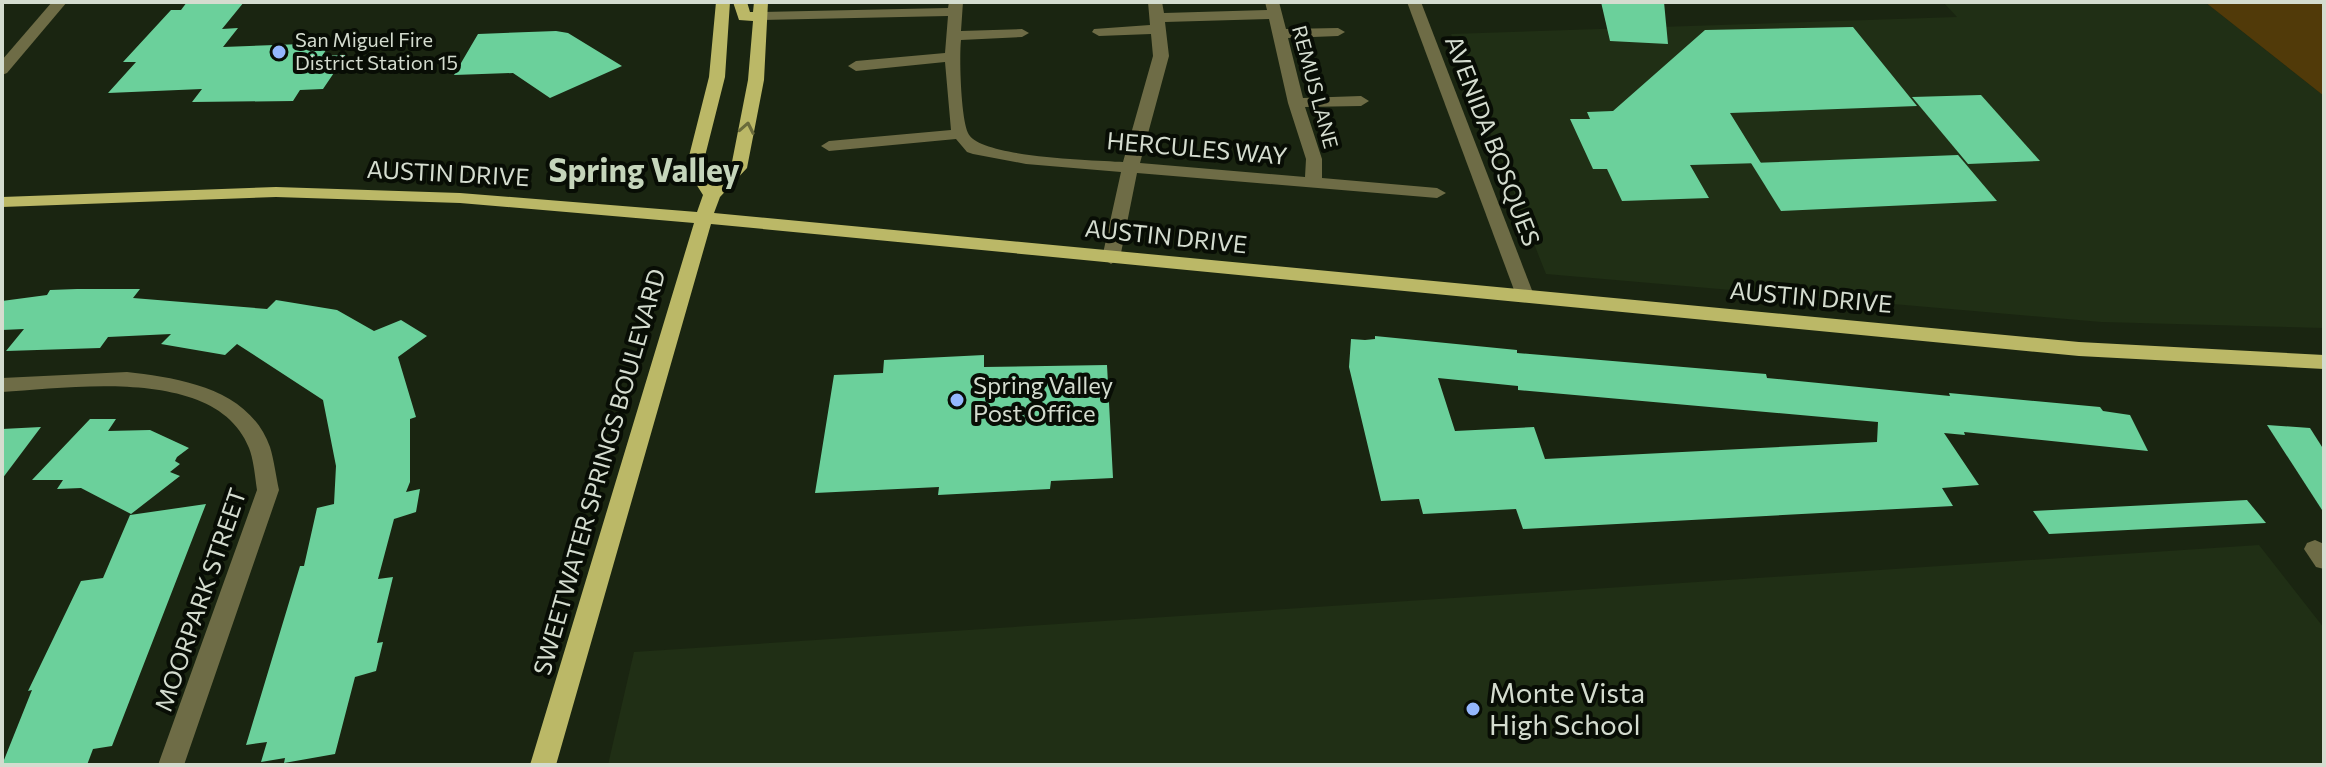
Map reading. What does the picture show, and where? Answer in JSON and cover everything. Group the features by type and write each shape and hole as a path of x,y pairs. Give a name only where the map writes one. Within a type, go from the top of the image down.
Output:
{"main road":[{"path":"712,195 694,168 717,77 723,2"},
{"path":"740,2 744,17 761,9"},
{"name":"SWEETWATER SPRINGS BOULEVARD","path":"543,765 704,218 712,195 739,168 756,80 761,9"},
{"name":"AUSTIN DRIVE","path":"2,202 276,192 460,198 704,218 2079,349 2324,362"}],"street":[{"path":"2,70 60,2"},
{"name":"AVENIDA BOSQUES","path":"1414,2 1526,298"},
{"path":"761,9 955,7 952,57 960,134 829,146"},
{"path":"1099,32 1157,16 1273,8"},
{"name":"REMUS LANE","path":"1273,8 1296,103 1314,159 1313,182"},
{"path":"1111,258 1130,168 1161,56 1157,16"},
{"path":"1280,34 1338,32"},
{"path":"954,36 1022,33"},
{"path":"856,66 952,57"},
{"path":"1296,103 1361,101"},
{"name":"HERCULES WAY","path":"960,134 973,149 1026,159 1437,193"},
{"name":"MOORPARK STREET","path":"2,385 117,380 172,384 195,390 232,409 260,443 268,470 268,490 171,765"}],"shaded area":[{"path":"1943,2 2205,2 2324,96 2324,328 2101,322 1546,274 1451,34 1957,17"},
{"path":"2205,2 2324,2 2324,96"},
{"name":"Monte Vista High School","path":"2259,545 2324,628 2324,765 608,765 634,652"}],"building":[{"name":"San Miguel Fire District Station 15","path":"187,2 244,2 222,29 238,28 223,47 331,43 322,56 346,55 323,89 300,90 293,101 192,102 202,89 108,93 136,62 123,62 171,10 181,10"},
{"path":"1601,2 1664,2 1668,44 1610,41"},
{"path":"1853,27 1917,106 1730,113 1761,163 1690,165 1709,198 1622,201 1607,169 1593,169 1570,119 1590,119 1587,112 1613,111 1705,30"},
{"path":"568,33 622,66 550,98 513,73 454,75 478,34"},
{"path":"1981,95 2040,161 1968,164 1912,97"},
{"path":"1958,155 1997,201 1781,211 1751,163"},
{"path":"140,289 133,298 267,309 276,300 337,310 374,331 401,320 427,336 398,357 416,417 410,419 410,482 406,492 420,489 416,512 394,519 378,579 393,577 377,643 383,642 376,671 355,677 335,754 284,763 285,758 261,762 267,742 246,745 300,566 304,566 317,508 334,504 336,466 323,400 237,344 225,355 161,344 171,334 108,337 100,348 6,351 24,329 2,330 2,301 47,295 50,290"},
{"path":"1375,336 1517,350 1517,353 1766,374 1767,378 1950,396 1949,393 2100,407 2103,411 2130,415 2148,451 1964,432 1965,435 1944,433 1979,485 1942,488 1953,506 1523,529 1516,509 1423,514 1419,499 1381,501 1349,367 1351,339 1375,339","holes":["1438,378 1518,386 1518,390 1878,422 1877,442 1545,459 1534,427 1455,431"]},
{"path":"984,355 984,367 1107,365 1113,478 1051,481 1050,489 938,495 939,487 815,493 834,375 883,373 884,360"},
{"path":"90,419 116,419 108,431 150,430 189,448 177,457 175,461 180,464 170,472 180,476 131,514 81,488 57,489 63,480 32,480"},
{"path":"2267,425 2310,428 2324,450 2324,513"},
{"path":"41,427 2,479 2,429"},
{"path":"2247,500 2266,523 2049,534 2033,511"},
{"path":"206,504 112,746 93,749 87,765 2,765 32,690 28,691 81,581 103,578 130,515"}],"place":[{"name":"San Miguel Fire District Station 15","path":"279,52"},
{"name":"Spring Valley Post Office","path":"957,400"},
{"name":"Monte Vista High School","path":"1473,709"}],"district":[{"name":"Spring Valley","path":"644,171"}]}
